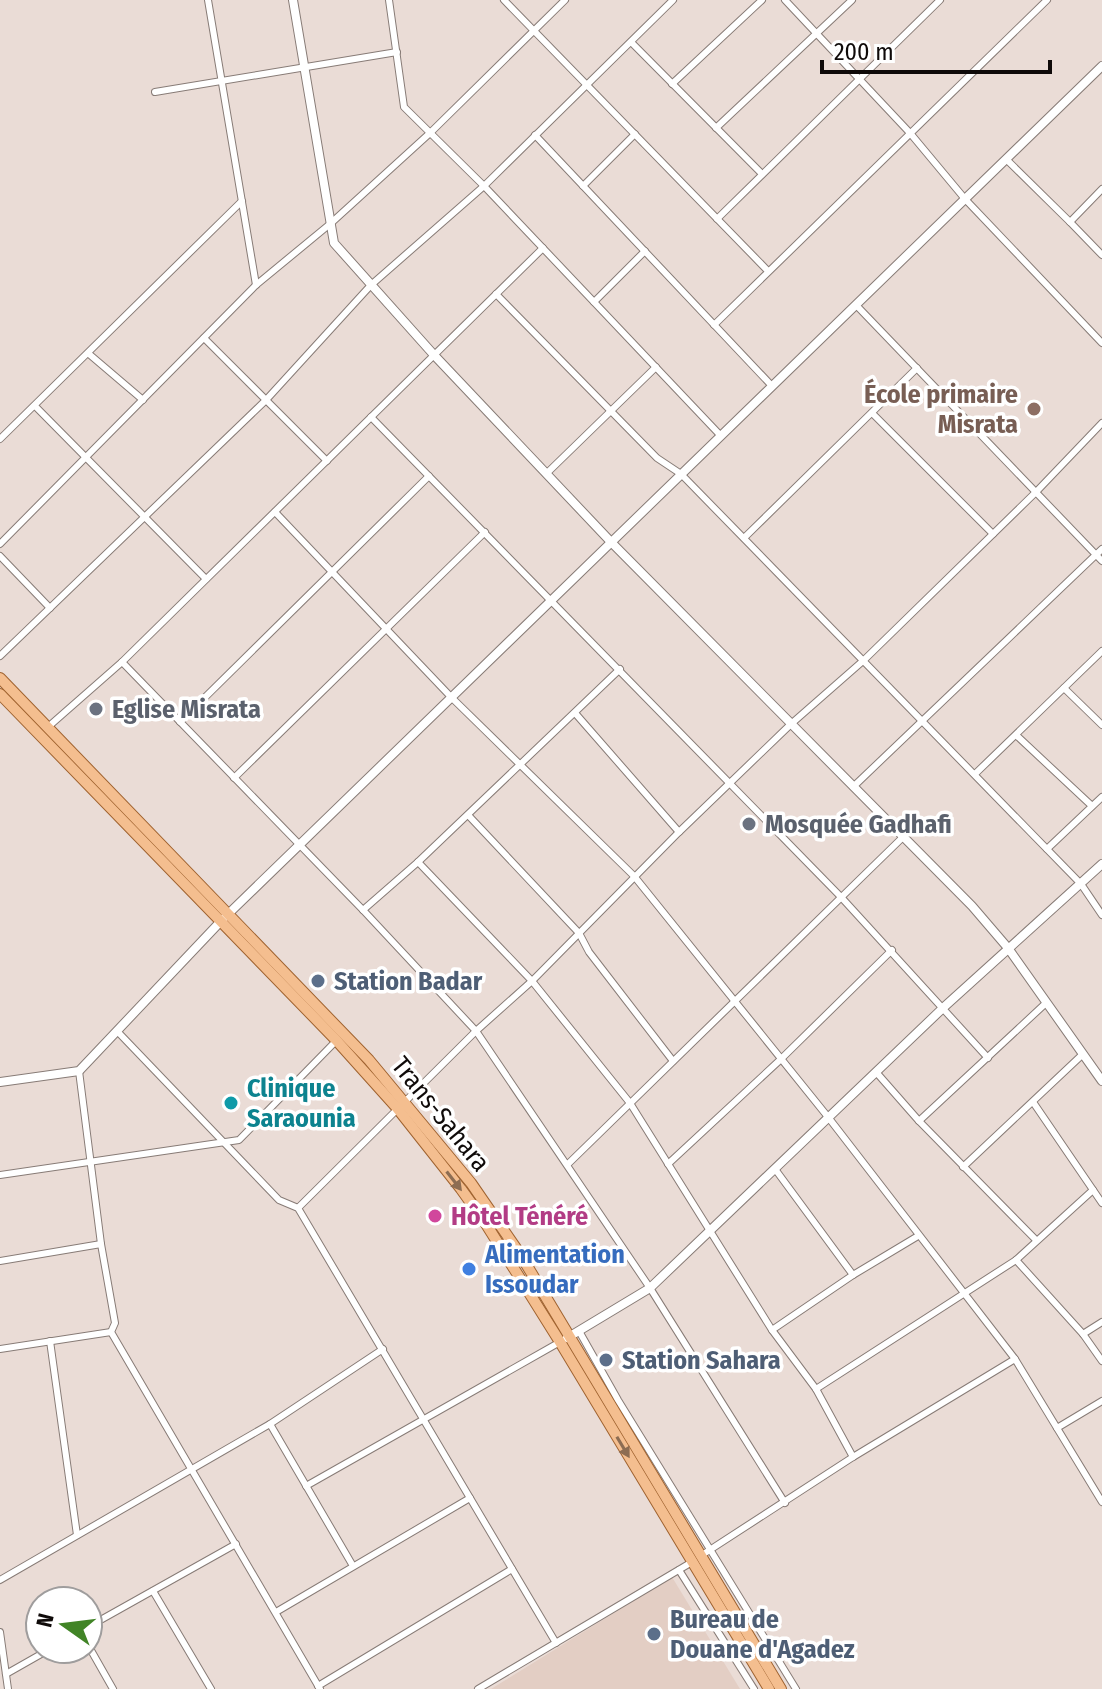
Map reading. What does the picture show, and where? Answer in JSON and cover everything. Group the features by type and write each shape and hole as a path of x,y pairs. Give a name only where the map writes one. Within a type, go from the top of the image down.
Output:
{"main road":[{"name":"Trans-Sahara","path":"0,678 48,727 74,762"},
{"name":"Trans-Sahara","path":"0,694 74,762 323,1020 369,1060 569,1336 781,1689"},
{"name":"Trans-Sahara","path":"323,1020 336,1040 401,1105"},
{"name":"Trans-Sahara","path":"702,1556 769,1689"}],"street":[{"path":"208,0 256,285"},
{"path":"293,0 334,243 434,355 611,542 972,906 1008,948 1102,1081"},
{"path":"389,0 404,107 484,186 721,436"},
{"path":"504,0 768,271"},
{"path":"0,544 256,285 330,224 430,133 565,0"},
{"path":"0,656 266,400 371,285 484,186 673,0"},
{"path":"672,84 762,0"},
{"path":"785,0 910,133 965,199 1102,343"},
{"path":"716,128 852,0"},
{"path":"717,219 940,0"},
{"path":"714,325 1047,0"},
{"path":"631,42 762,174"},
{"path":"155,92 397,52"},
{"path":"0,1082 79,1071 225,917 1102,66"},
{"path":"583,186 635,134"},
{"path":"535,135 772,386"},
{"path":"1006,159 1102,255"},
{"path":"1070,222 1102,189"},
{"path":"0,439 242,201"},
{"path":"48,727 122,662 543,248"},
{"path":"594,302 645,251"},
{"path":"496,294 657,458 681,474 923,720 1081,884 1102,915"},
{"path":"853,787 1100,555 856,305"},
{"path":"204,338 327,461"},
{"path":"89,354 143,400"},
{"path":"546,474 656,367"},
{"path":"744,538 917,368"},
{"path":"35,406 206,579"},
{"path":"872,413 993,534"},
{"path":"371,417 841,897 988,1058"},
{"path":"298,1208 476,1031 532,981 729,783 864,660 1102,423"},
{"path":"180,722 429,476"},
{"path":"275,512 451,697 634,876 967,1294 1015,1359 1102,1502"},
{"path":"234,778 485,532"},
{"path":"0,556 50,608"},
{"path":"975,774 1102,651"},
{"path":"122,662 476,1031 650,1288 785,1503"},
{"path":"363,910 418,862 620,669"},
{"path":"1064,688 1102,725"},
{"path":"575,713 679,832"},
{"path":"1016,735 1092,806"},
{"path":"1047,849 1102,797"},
{"path":"468,815 579,933 589,952 673,1061"},
{"path":"568,1164 902,838"},
{"path":"418,862 532,981 630,1103 772,1330 816,1389 853,1457"},
{"path":"306,1486 424,1421 650,1288 944,1007 1102,864"},
{"path":"668,1164 892,950"},
{"path":"919,1121 1046,1003"},
{"path":"117,1031 279,1200 298,1208 556,1643"},
{"path":"0,1175 239,1140 336,1040"},
{"path":"963,1167 1083,1054"},
{"path":"79,1071 101,1244 115,1323 111,1332"},
{"path":"876,1072 919,1121 1036,1240"},
{"path":"1033,1102 1102,1203"},
{"path":"775,1169 853,1275"},
{"path":"816,1389 1016,1260 1093,1190"},
{"path":"772,1330 918,1236"},
{"path":"0,1261 101,1244"},
{"path":"1016,1260 1083,1334 1102,1361"},
{"path":"1083,1334 1102,1322"},
{"path":"0,1349 111,1332"},
{"path":"111,1332 319,1687 512,1569"},
{"path":"569,1336 702,1556 796,1689"},
{"path":"50,1341 77,1535"},
{"path":"0,1580 270,1424 383,1349"},
{"path":"478,1689 702,1556 853,1457 1015,1359"},
{"path":"1057,1428 1102,1401"},
{"path":"270,1424 353,1566"},
{"path":"276,1612 470,1498"},
{"path":"104,1618 236,1544"},
{"path":"679,1570 754,1689"},
{"path":"153,1591 211,1689"},
{"path":"0,1632 4,1678 8,1689"},
{"path":"4,1678 25,1665"},
{"path":"99,1665 113,1689"}],"shaded area":[{"path":"672,1577 740,1689 491,1689"}],"place":[{"name":"École primaire Misrata","path":"1034,409"},
{"name":"Eglise Misrata","path":"96,709"},
{"name":"Mosquée Gadhafi","path":"749,824"},
{"name":"Station Badar","path":"318,981"},
{"name":"Clinique Saraounia","path":"231,1103"},
{"name":"Hôtel Ténéré","path":"435,1216"},
{"name":"Alimentation Issoudar","path":"469,1269"},
{"name":"Station Sahara","path":"606,1360"},
{"name":"Bureau de Douane d'Agadez","path":"654,1634"}]}
